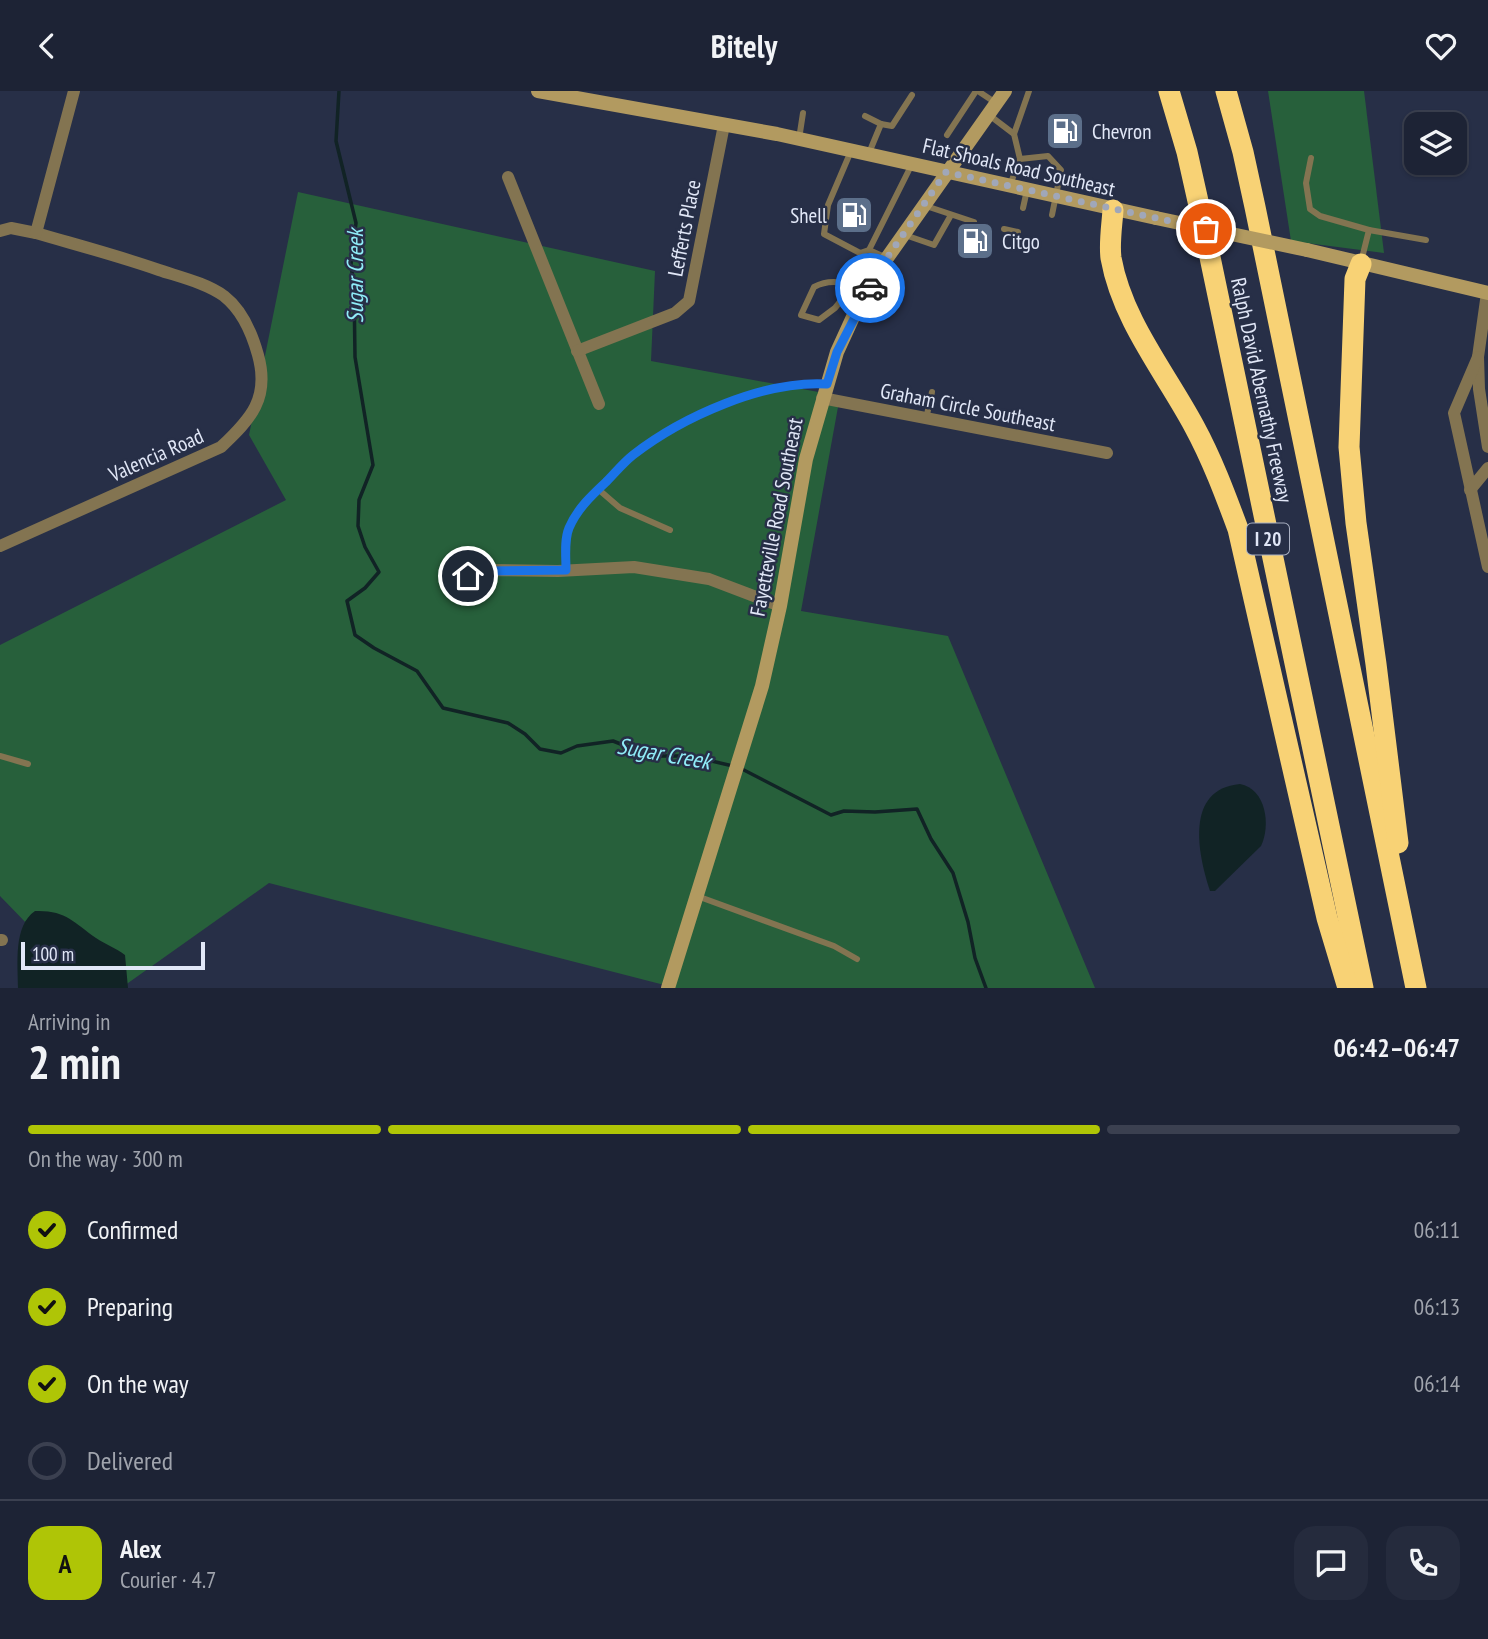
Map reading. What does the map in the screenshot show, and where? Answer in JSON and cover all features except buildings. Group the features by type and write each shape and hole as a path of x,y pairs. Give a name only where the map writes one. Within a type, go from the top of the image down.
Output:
{"highway":[{"name":"Ralph David Abernathy Freeway","path":"1169,91 1187,152 1202,219 1363,988"},
{"name":"Ralph David Abernathy Freeway","path":"1226,91 1255,207 1415,986"},
{"path":"1113,210 1111,256 1123,298 1139,333 1195,427 1224,489 1238,529 1327,918 1348,988"},
{"path":"1361,264 1354,279 1349,447 1356,523 1415,986"}],"street":[{"path":"36,233 74,91"},
{"name":"Flat Shoals Road Southeast","path":"538,91 799,139 1113,210 1307,250 1488,293"},
{"name":"Fayetteville Road Southeast","path":"668,988 762,686 806,459 837,352 887,258 996,103"},
{"name":"Lefferts Place","path":"578,351 674,313 689,301 724,125"},
{"path":"508,177 599,404"},
{"name":"Valencia Road","path":"0,231 11,228 36,233 189,280 223,296 237,309 246,324 254,342 263,381 259,401 244,425 220,447 0,546"},
{"path":"1488,293 1478,357 1479,389 1488,447"},
{"path":"1478,357 1454,412 1488,567"},
{"name":"Graham Circle Southeast","path":"824,391 926,419 1107,453"},
{"path":"1470,490 1488,468"},
{"path":"468,576 487,571 634,567 709,579 779,606"}],"lane":[{"path":"947,135 977,91 996,103 1014,134 1020,159 1010,187"},
{"path":"1014,134 1029,91"},
{"path":"865,116 881,124 892,125 912,95"},
{"path":"799,139 803,113"},
{"path":"869,155 881,124"},
{"path":"851,151 828,205 824,234 860,253 869,250 887,258"},
{"path":"1020,159 1048,156 1061,170 1052,215"},
{"path":"1311,159 1306,183 1310,209 1320,216 1369,230 1426,240"},
{"path":"869,250 912,164"},
{"path":"1023,208 1027,190"},
{"path":"923,205 974,222"},
{"path":"903,235 934,245 951,215"},
{"path":"1004,229 1018,232"},
{"path":"1361,264 1369,230"},
{"path":"853,286 835,309 819,320 801,315 814,287 827,280 853,286 868,291"},
{"path":"566,570 569,528 587,500 633,455 712,409 774,388 803,382 824,391"},
{"path":"926,419 932,392"},
{"path":"598,489 620,508 670,530"},
{"path":"0,755 28,764"},
{"path":"697,895 834,946 858,959"}],"green space":[{"path":"1268,91 1364,91 1384,253 1291,241"},
{"path":"298,192 655,271 651,361 840,396 801,611 948,636 1095,988 676,988 269,883 121,988 89,988 0,896 0,645 286,500 249,435"}],"shaded area":[{"path":"1240,784 1249,787 1261,800 1266,818 1264,838 1261,846 1215,891 1210,891 1199,843 1203,811 1210,798 1222,789"},
{"path":"35,911 62,915 125,955 128,988 18,988 20,936 23,926"}],"waterway":[{"name":"Sugar Creek","path":"339,91 336,141 356,223 351,264 355,357 373,465 359,500 358,526 365,547 379,572 365,588 347,601 355,635 417,671 443,708 508,723 525,734 540,749 561,753 577,746 613,741 651,756 690,756 733,766"},
{"name":"Sugar Creek","path":"740,768 831,815 844,811 917,809 931,839 953,873 968,922 975,958 986,988"}],"way so far":[{"path":"870,288 887,258 946,172 1206,229"}],"place":[{"name":"Chevron","path":"1065,131"},
{"name":"Shell","path":"854,215"},
{"name":"Citgo","path":"975,241"}],"route":[{"path":"468,576 487,571 566,570 569,528 587,500 633,455 712,409 774,388 803,382 827,384 837,352 870,288"}]}
